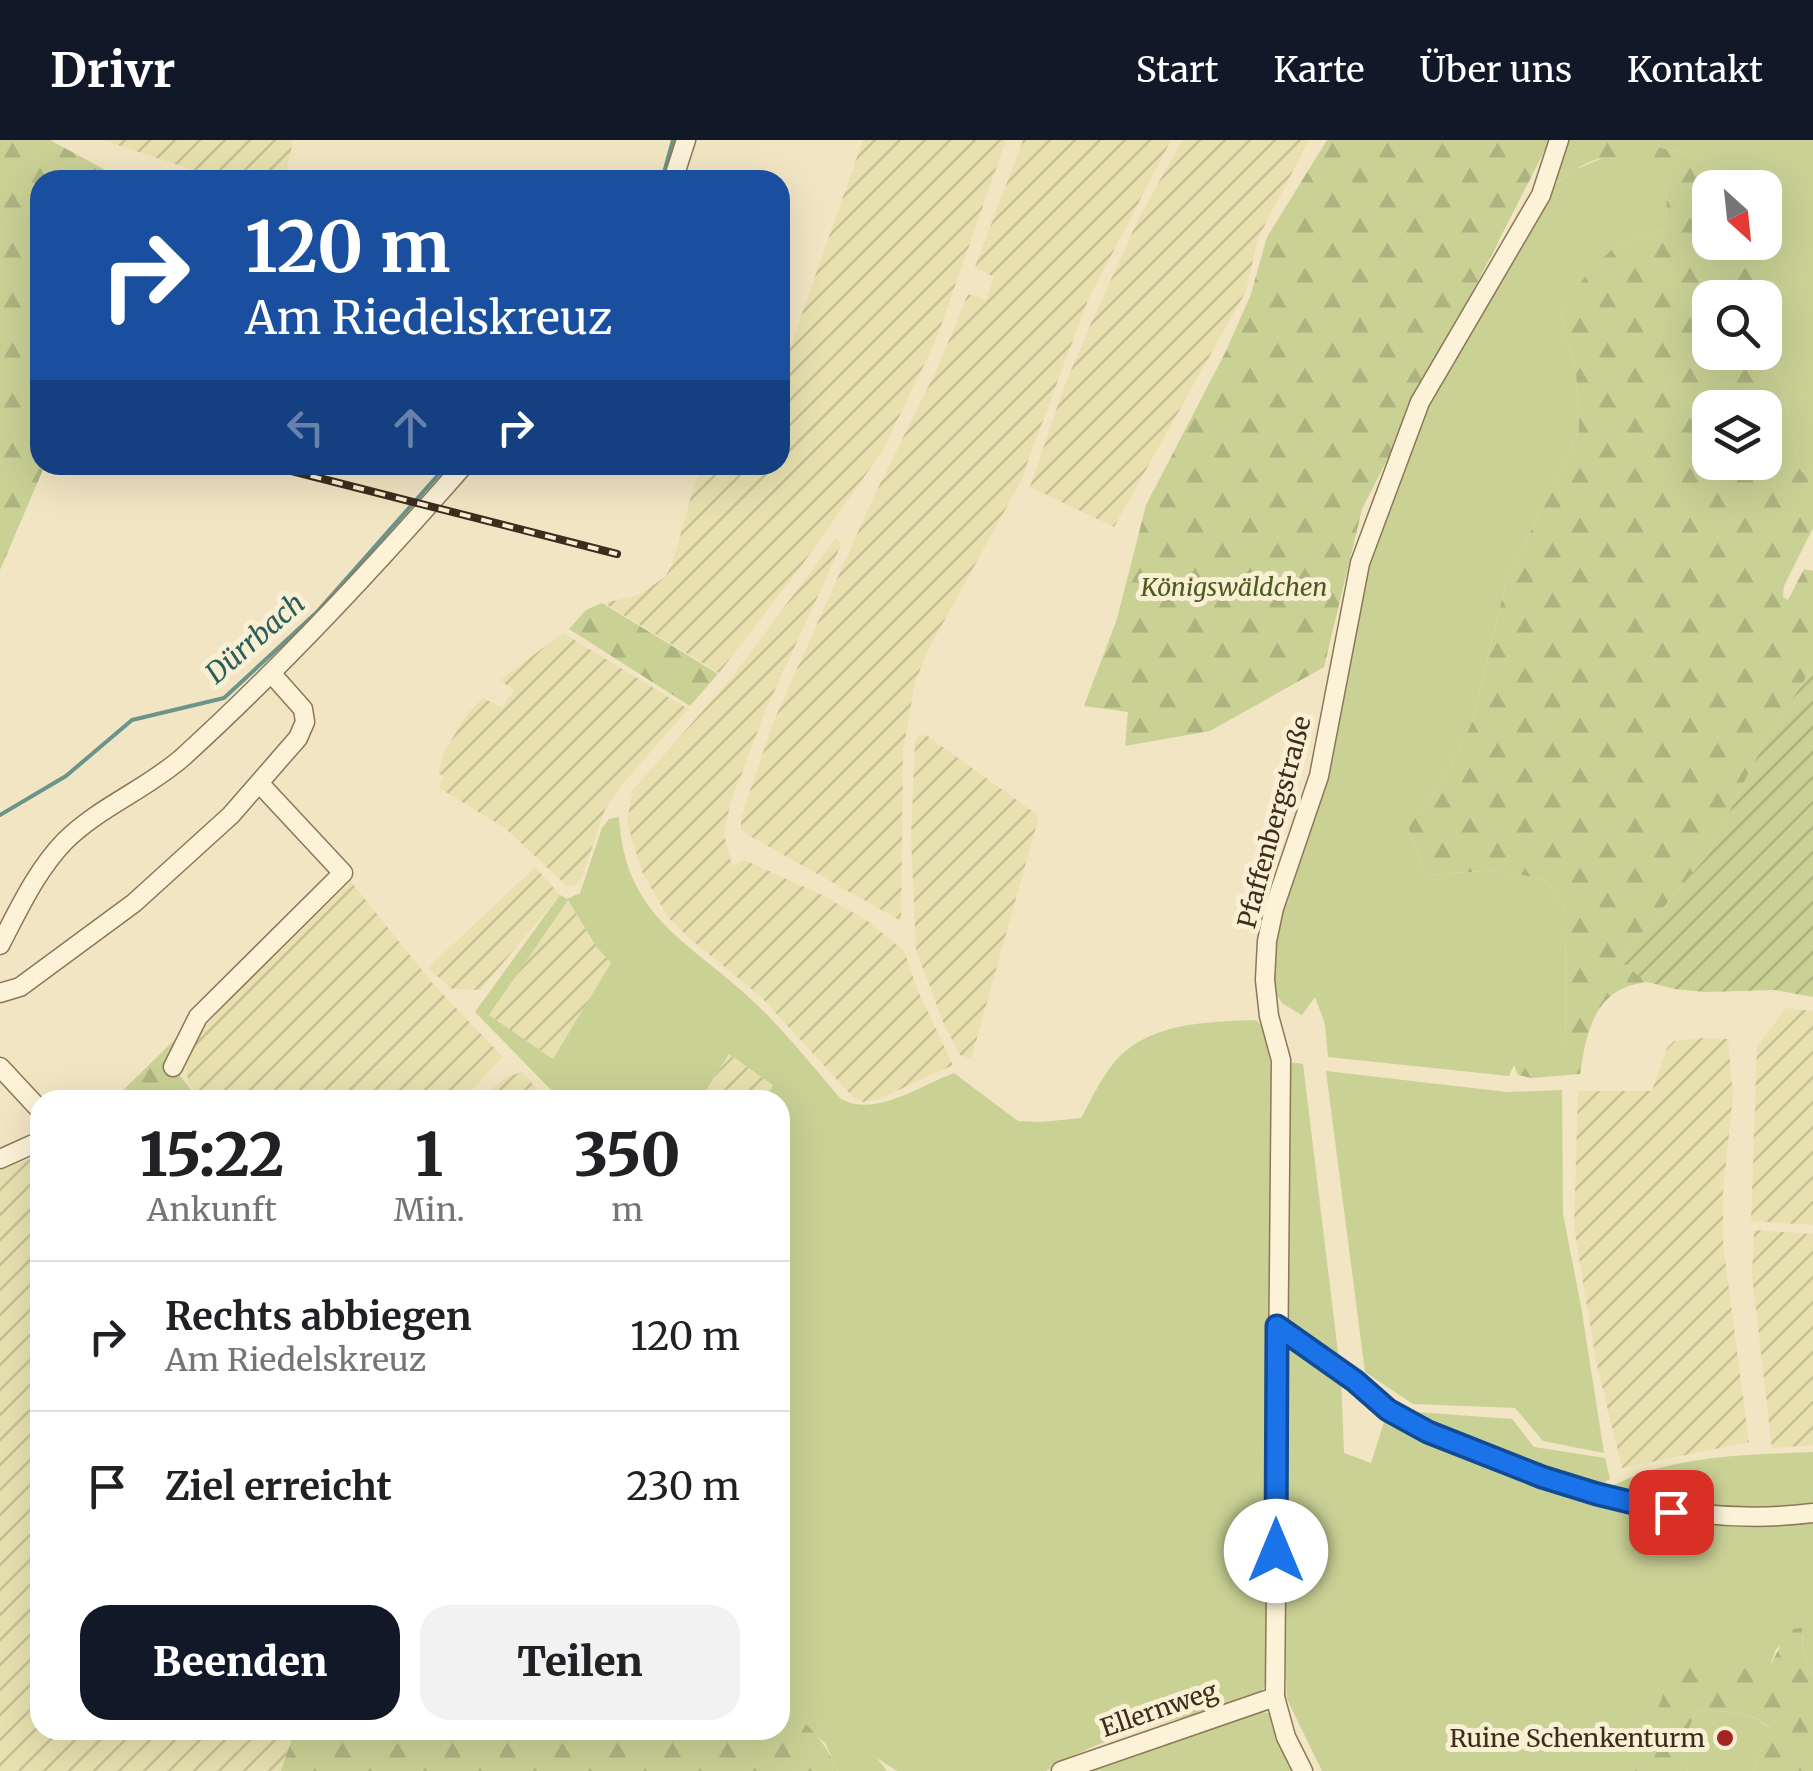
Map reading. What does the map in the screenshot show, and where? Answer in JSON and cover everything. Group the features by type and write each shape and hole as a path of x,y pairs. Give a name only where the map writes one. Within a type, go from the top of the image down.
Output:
{"street":[{"path":"676,170 686,140"},
{"name":"Pfaffenbergstraße","path":"1303,1771 1286,1737 1274,1697 1281,1060 1264,980 1266,941 1318,776 1360,563 1369,538 1420,402 1541,195 1559,140"},
{"path":"0,945 29,890 65,842 99,814 179,761 367,576 455,475"},
{"path":"0,992 20,987 134,903 231,816 260,784 298,738 306,722 303,710 271,673"},
{"path":"173,1068 198,1016 343,873 260,784"},
{"path":"0,1067 30,1099"},
{"path":"0,1159 30,1146"},
{"path":"1277,1326 1355,1381 1388,1410 1428,1432 1542,1477 1671,1512 1729,1518 1813,1513"},
{"name":"Ellernweg","path":"1061,1771 1274,1697"}],"shaded area":[{"path":"103,140 293,140 287,170 193,170"},
{"path":"863,140 1006,140 936,340 883,450 719,673 604,603 639,595 665,577 699,475 790,475 790,348"},
{"path":"1023,140 1171,140 1088,300 1019,485 928,650 915,682 903,751 901,921 741,831 741,818 773,723 968,294 986,300 994,277 975,267"},
{"path":"1182,140 1309,140 1258,238 1246,291 1114,527 1030,487 1088,330 1138,220"},
{"path":"835,539 842,543 767,707 730,804 724,834 732,866 744,860 822,895 868,921 904,951 953,1065 879,1099 863,1102 852,1096 761,997 668,917 643,874 627,823 632,791 730,680"},
{"path":"563,633 688,709 605,809 582,877 576,885 567,886 505,828 439,788 444,776 438,773 444,752 468,713 483,698 502,708 514,690 500,680"},
{"path":"926,735 1039,816 971,1059 960,1055 944,1024 916,950 911,837 915,742 918,736"},
{"path":"535,867 560,895 480,990 452,989 428,968"},
{"path":"351,882 433,984 503,1057 472,1090 194,1090 186,1069 188,1050 224,1004"},
{"path":"567,899 596,946 611,962 554,1060 489,1015"},
{"path":"1786,1008 1813,1011 1813,1225 1751,1221 1757,1047"},
{"path":"1728,1039 1733,1095 1723,1192 1723,1244 1749,1442 1622,1468 1596,1361 1574,1227 1578,1091 1652,1091 1667,1048 1674,1041"},
{"path":"729,1054 773,1085 770,1090 706,1090"},
{"path":"522,1072 538,1090 490,1090 506,1077"},
{"path":"30,1159 30,1740 292,1740 281,1771 0,1771 0,1168"},
{"path":"1754,1230 1813,1234 1813,1445 1772,1448 1752,1275"}],"green space":[{"path":"0,140 50,140 106,170 30,170 30,475 41,475 0,570"},
{"name":"Königswäldchen","path":"1327,140 1550,140 1362,509 1324,667 1210,731 1125,746 1128,712 1084,706 1117,619 1146,505 1226,351 1251,294 1267,237"},
{"path":"1559,140 1653,140 1661,148 1701,157 1706,170 1692,170 1692,260 1748,260 1754,280 1692,280 1692,370 1778,370 1801,472 1813,469 1813,528 1784,586 1783,597 1788,600 1804,569 1813,571 1813,667 1765,741 1707,856 1619,960 1647,982 1629,986 1605,1002 1586,1041 1580,1074 1531,1078 1518,1075 1514,1065 1565,1067 1566,911 1548,881 1499,870 1426,875 1408,827 1447,774 1472,722 1506,583 1579,430 1576,372 1560,310 1591,269 1618,244 1667,228 1666,179 1646,167 1615,157 1601,158 1574,171 1541,195"},
{"path":"1653,140 1813,140 1813,469 1801,472 1778,370 1782,370 1782,280 1754,280 1748,260 1782,260 1782,170 1706,170 1701,157 1661,148"},
{"path":"1610,155 1639,161 1666,179 1667,228 1618,244 1560,310 1576,372 1579,430 1506,583 1472,722 1447,774 1408,827 1426,875 1499,870 1548,881 1566,911 1565,1068 1514,1065 1509,1076 1328,1057 1325,1024 1315,997 1302,1015 1283,1004 1265,980 1267,941 1319,776 1360,563 1420,402 1541,195 1574,170"},
{"path":"602,603 718,674 690,706 569,629 586,610"},
{"path":"1813,667 1813,997 1776,990 1705,992 1647,982 1619,960 1707,856 1765,741"},
{"path":"619,817 633,880 664,925 765,1013 841,1099 854,1104 883,1102 954,1073 1018,1121 1081,1118 1113,1064 1127,1050 1160,1032 1256,1020 1266,1031 1273,1085 1268,1330 1270,1678 1262,1690 1249,1699 1119,1737 1046,1771 897,1771 877,1758 887,1771 838,1771 825,1743 790,1713 790,1090 770,1090 773,1085 729,1054 706,1090 551,1090 475,1012 560,895 567,899 580,893 602,828 609,819","holes":["568,900 611,963 553,1059 489,1015"]},
{"path":"198,1017 173,1067 191,1090 123,1090"},
{"path":"1290,1062 1303,1064 1341,1377 1344,1453 1371,1463 1388,1410 1512,1419 1534,1447 1605,1458 1610,1479 1599,1486 1598,1494 1622,1481 1675,1464 1730,1456 1813,1452 1813,1676 1803,1649 1802,1629 1776,1649 1770,1666 1753,1666 1651,1732 1635,1771 1322,1771 1287,1699 1283,1624"},
{"path":"1326,1071 1507,1092 1562,1090 1563,1214 1604,1453 1543,1441 1515,1408 1413,1404 1365,1372"},
{"path":"1802,1628 1803,1649 1813,1676 1813,1771 1753,1771 1769,1727 1745,1715 1697,1710 1680,1749 1688,1771 1635,1771 1667,1684 1681,1661 1770,1666 1789,1629"},
{"name":"Ruine Schenkenturm","path":"1697,1710 1745,1715 1769,1728 1753,1771 1688,1771 1680,1749"},
{"path":"790,1712 817,1736 838,1771 281,1771 292,1740 790,1740"},
{"path":"1261,1712 1274,1714 1300,1771 1073,1771 1105,1758"}],"waterway":[{"name":"Dürrbach","path":"665,170 673,140"},
{"name":"Dürrbach","path":"0,815 66,776 132,720 224,698 317,612 438,475"}],"railway":[{"path":"307,475 617,554"}],"place":[{"name":"Ruine Schenkenturm","path":"1725,1738"}],"route":[{"path":"1276,1551 1277,1326 1355,1381 1388,1410 1428,1432 1542,1477 1671,1512"}]}
